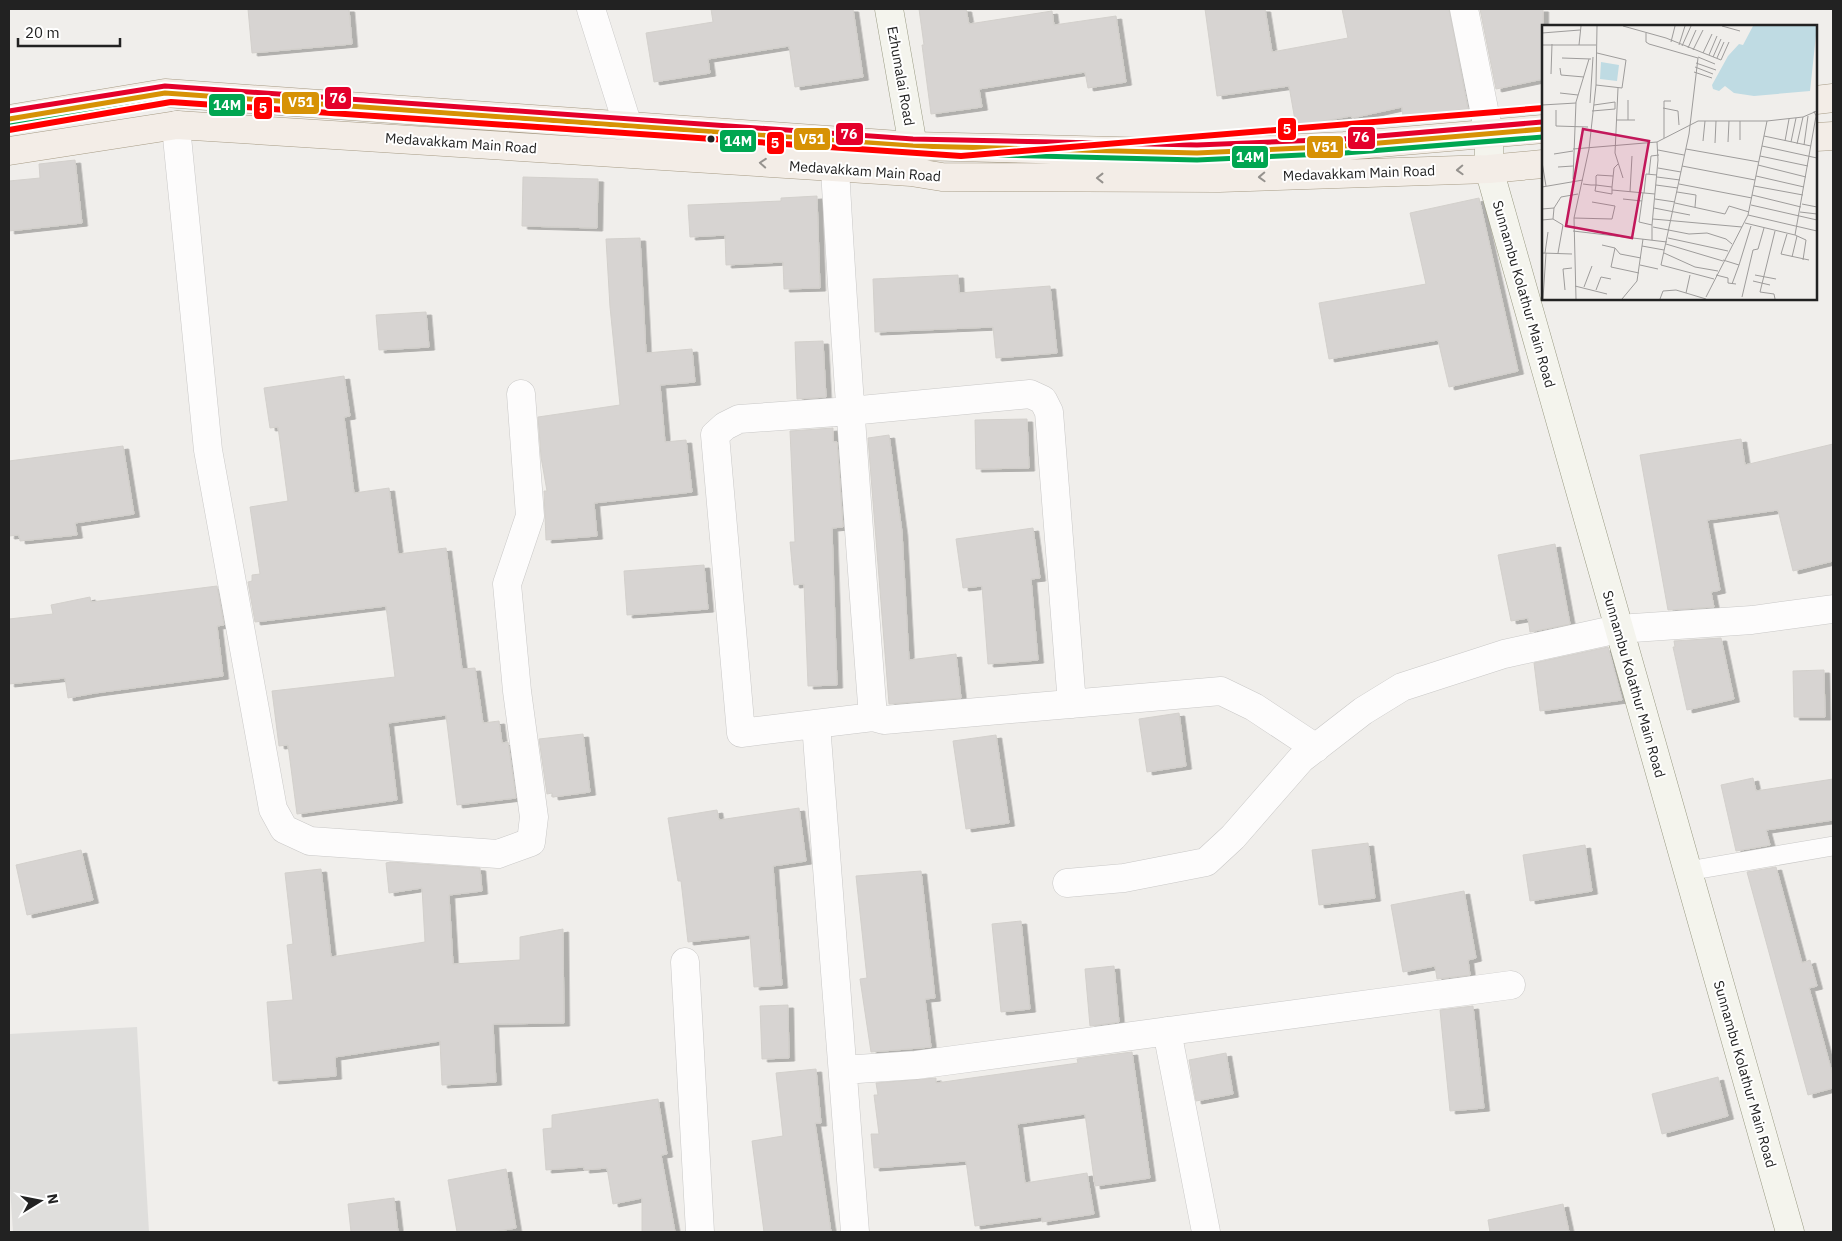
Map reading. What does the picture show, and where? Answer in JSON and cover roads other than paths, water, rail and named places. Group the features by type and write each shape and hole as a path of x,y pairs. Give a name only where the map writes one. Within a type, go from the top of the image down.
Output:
{"main road":[{"path":"9,119 165,94 628,126 912,159 1197,152 1344,146 1542,129"},
{"path":"1817,100 1833,98"},
{"name":"Medavakkam Main Road","path":"9,151 177,125 835,168 912,159 942,177 1219,178 1489,169 1542,164"},
{"path":"1817,137 1833,136"}],"street":[{"path":"591,9 628,126"},
{"name":"Ezhumalai Road","path":"889,9 912,159"},
{"path":"1464,9 1489,134"},
{"path":"177,125 208,450 273,809 284,829 310,840 498,854 531,842 534,817 517,691 507,584 530,516 521,394"},
{"name":"Sunnambu Kolathur Main Road","path":"1489,134 1489,169 1790,1232"},
{"path":"835,168 844,330 873,718"},
{"path":"1072,704 1049,412 1043,400 1030,394 850,411 738,419 725,426 715,435 742,733 873,718 884,720 1072,704 1221,691 1254,707 1316,748"},
{"path":"1067,883 1124,878 1206,862 1233,838 1301,759 1363,711 1402,688 1504,654 1618,629 1752,620 1833,609"},
{"path":"816,724 855,1232"},
{"path":"685,962 700,1232"},
{"path":"844,1070 916,1065 1512,985"},
{"path":"1167,1031 1206,1232"}],"lane":[{"path":"1688,871 1833,846"}]}
